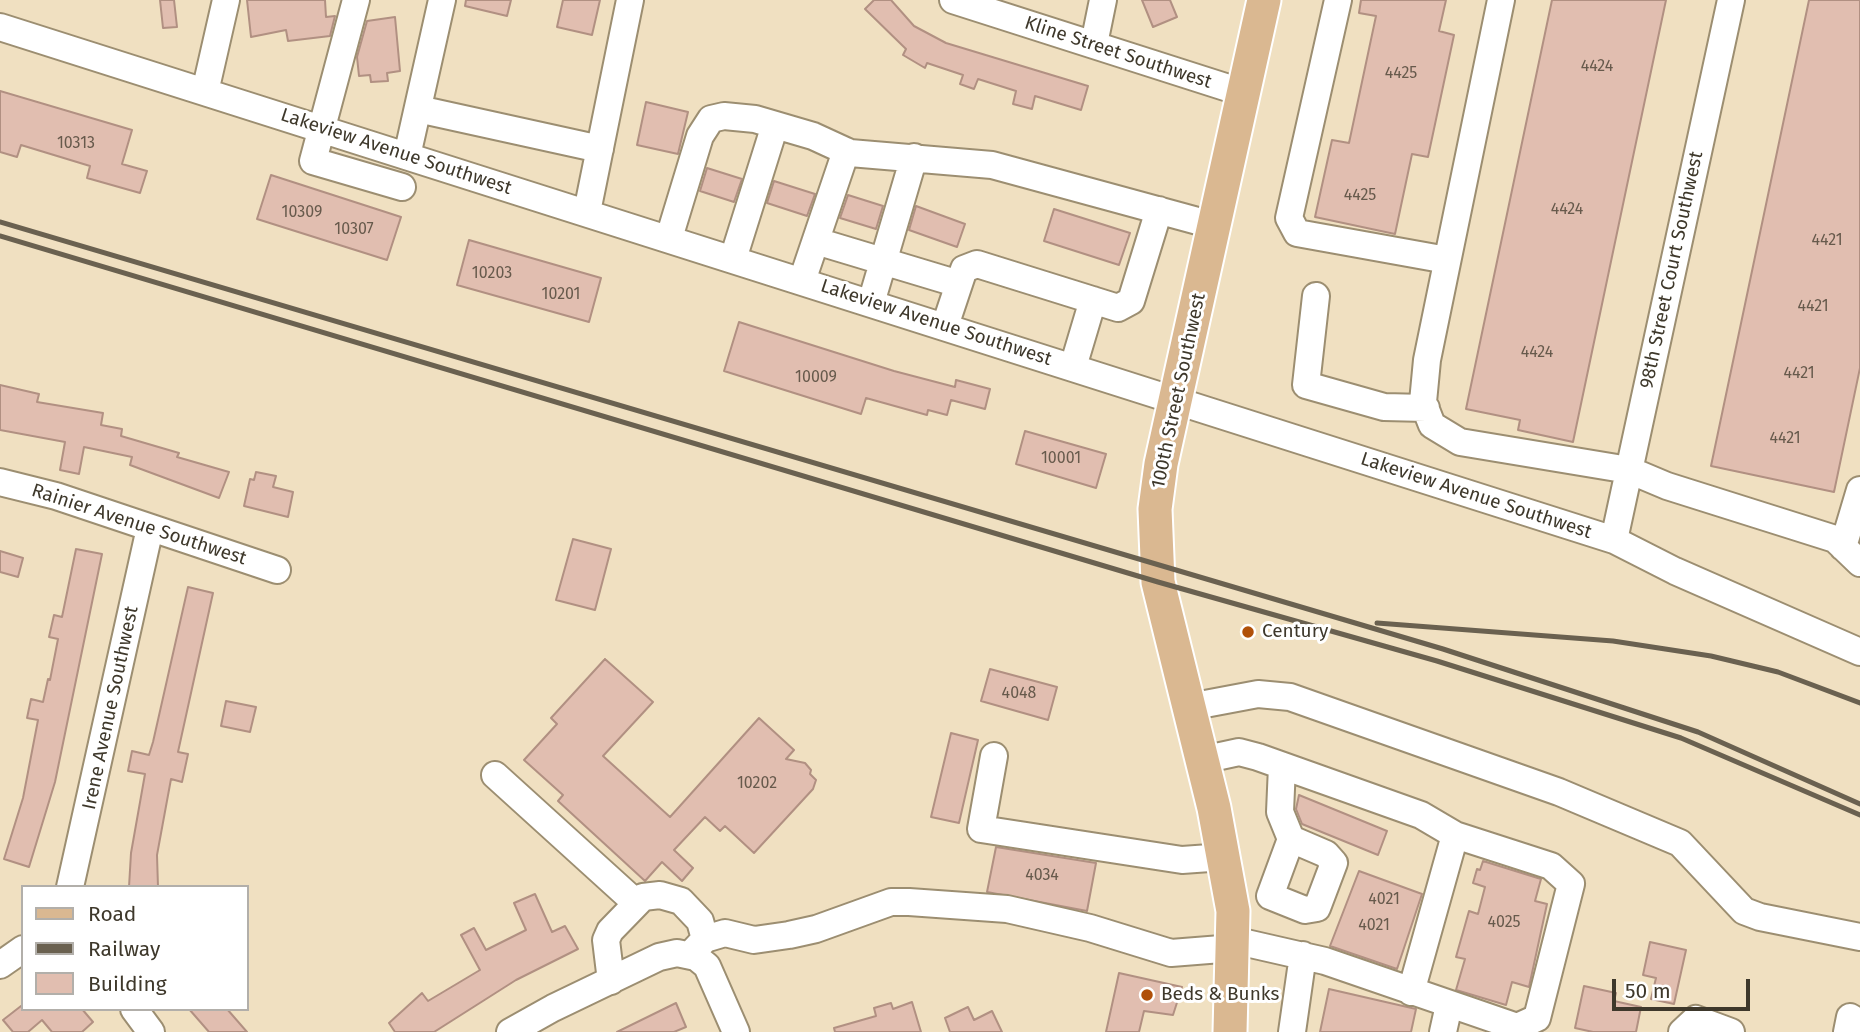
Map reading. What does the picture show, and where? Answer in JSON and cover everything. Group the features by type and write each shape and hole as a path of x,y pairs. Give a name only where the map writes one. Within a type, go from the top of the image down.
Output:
{"main road":[{"name":"100th Street Southwest","path":"1230,1032 1233,944 1230,895 1224,858 1158,574 1155,509 1175,399 1265,0"}],"street":[{"path":"205,92 226,0"},
{"path":"356,0 324,129 313,161 402,187"},
{"path":"407,156 442,0"},
{"path":"587,212 630,0"},
{"name":"Kline Street Southwest","path":"953,0 1244,93"},
{"path":"1094,44 1103,0"},
{"path":"1338,0 1289,218 1297,233 1447,260"},
{"path":"1501,0 1427,359 1423,402 1432,425 1460,442 1629,470 1667,486 1835,539 1852,555"},
{"name":"98th Street Court Southwest","path":"1614,540 1731,0"},
{"name":"Lakeview Avenue Southwest","path":"0,27 1614,540 1860,652"},
{"path":"418,109 600,149"},
{"path":"669,239 700,136 711,119 724,116 775,125 813,136 846,151 992,165 1216,226"},
{"path":"733,259 775,125"},
{"path":"802,281 846,151"},
{"path":"871,303 914,158"},
{"path":"945,326 964,269 977,264 1118,308 1131,301 1159,210"},
{"path":"816,241 959,284"},
{"path":"1317,296 1306,385 1384,407 1426,408"},
{"path":"1073,367 1093,300"},
{"name":"Rainier Avenue Southwest","path":"0,482 56,496 277,570"},
{"path":"1852,555 1860,490"},
{"name":"Irene Avenue Southwest","path":"70,885 150,528"},
{"path":"1189,707 1258,694 1290,697 1559,792 1680,843 1744,911 1760,917 1860,937"},
{"path":"510,1032 553,1007 665,956 698,947 725,933 754,940 789,935 816,929 891,902 1007,909 1090,928 1171,953 1233,944 1303,955 1517,1027 1537,1018 1571,884 1551,866 1455,835 1421,815 1239,752 1202,760"},
{"path":"994,756 981,829 1182,860 1224,858"},
{"path":"1270,895 1291,839 1280,811 1282,766"},
{"path":"495,775 635,902"},
{"path":"1411,992 1455,835"},
{"path":"1230,895 1270,895 1306,910 1317,908 1334,863 1326,854 1291,839"},
{"path":"611,981 606,940 635,902 651,895 678,899 700,921 698,947 736,1032"},
{"path":"0,965 21,950"},
{"path":"1292,1032 1303,955"},
{"path":"1443,1032 1449,1005"},
{"path":"135,1011 151,1032"},
{"path":"1847,1032 1850,1017 1860,1023"},
{"path":"1682,1032 1696,1019 1731,1032"}],"building":[{"path":"160,0 174,0 177,27 163,28"},
{"path":"247,0 325,0 326,17 335,16 330,36 288,41 286,30 251,37"},
{"path":"466,0 511,0 507,16 465,6"},
{"path":"563,0 600,0 592,35 557,27"},
{"path":"874,0 891,0 914,26 946,43 1088,86 1081,110 1035,96 1032,109 1013,104 1016,91 978,79 974,89 960,84 963,75 927,63 925,68 903,55 906,49 865,9"},
{"path":"1142,0 1170,0 1177,17 1153,27"},
{"path":"1361,0 1446,0 1439,31 1454,35 1428,157 1412,154 1395,234 1315,217 1332,140 1349,143 1376,16 1359,13"},
{"path":"1552,0 1666,0 1573,442 1518,430 1520,420 1466,409"},
{"path":"1809,0 1860,0 1860,368 1834,492 1711,466"},
{"path":"395,17 400,71 387,73 388,81 371,82 370,75 359,76 357,57 367,21"},
{"path":"0,91 132,130 122,164 147,171 140,193 87,178 90,166 21,145 17,157 0,152"},
{"path":"646,102 688,112 678,154 637,145"},
{"path":"707,168 742,179 734,202 700,191"},
{"path":"271,175 401,217 387,260 257,219"},
{"path":"774,181 815,194 807,216 767,203"},
{"path":"848,195 883,206 876,229 840,218"},
{"path":"916,206 965,224 957,247 909,230"},
{"path":"1054,209 1130,233 1119,265 1044,241"},
{"path":"469,240 601,278 589,322 457,285"},
{"path":"739,322 894,371 955,387 956,380 990,389 985,409 951,400 947,415 928,410 927,415 866,398 861,414 724,371"},
{"path":"0,385 39,394 37,402 103,413 101,425 122,429 121,436 179,453 177,457 229,472 219,498 130,465 132,457 84,447 79,474 60,470 65,442 0,430"},
{"path":"1025,431 1106,454 1096,488 1016,464"},
{"path":"256,472 276,476 273,487 293,492 288,517 244,506 250,479 254,480"},
{"path":"573,539 611,549 595,610 556,600"},
{"path":"76,549 102,554 55,782 29,867 4,859 23,798 38,720 27,718 31,699 43,702 48,679 50,680 58,639 49,637 54,615 62,617"},
{"path":"0,551 23,558 18,577 0,572"},
{"path":"188,587 213,593 178,752 188,754 182,782 171,779 157,855 158,885 129,885 131,853 145,774 128,771 132,751 149,755"},
{"path":"605,659 653,702 603,756 670,817 759,718 794,750 786,759 805,763 811,770 810,774 816,780 813,789 754,853 725,826 720,831 705,817 674,850 693,868 682,881 662,862 645,881 558,801 563,795 524,760 557,724 551,718"},
{"path":"990,669 1057,687 1048,720 981,701"},
{"path":"226,701 256,707 250,732 221,726"},
{"path":"951,733 978,740 959,823 931,817"},
{"path":"1299,795 1387,831 1378,855 1302,824 1296,809"},
{"path":"996,847 1096,863 1087,911 987,892"},
{"path":"1483,861 1541,879 1535,901 1547,904 1529,987 1512,982 1506,1005 1456,990 1465,959 1456,957 1469,911 1478,914 1485,887 1473,883 1477,869 1480,870"},
{"path":"1359,871 1422,894 1397,969 1330,946"},
{"path":"535,894 552,932 565,926 578,949 516,980 434,1032 395,1032 389,1023 422,993 428,1001 480,970 461,935 474,928 486,950 526,930 514,903"},
{"path":"1650,942 1686,950 1674,1004 1651,999 1656,978 1643,975"},
{"name":"Beds & Bunks","path":"1119,973 1182,987 1173,1015 1144,1011 1139,1032 1106,1032"},
{"path":"1584,986 1616,993 1614,1001 1641,1007 1636,1032 1593,1032 1575,1028"},
{"path":"1329,989 1416,1009 1411,1032 1320,1032"},
{"path":"912,1002 921,1032 835,1032 834,1028 876,1016 874,1008 891,1003 893,1009"},
{"path":"676,1003 686,1027 674,1032 617,1032"},
{"path":"21,1006 21,1011 84,1011 93,1022 82,1032 52,1032 42,1020 28,1032 13,1032 3,1020"},
{"path":"968,1007 974,1020 992,1011 1002,1032 950,1032 945,1018"},
{"path":"191,1011 229,1011 247,1032 209,1032"}],"railway":[{"path":"0,222 1443,649 1698,732 1860,804"},
{"path":"0,236 1158,582 1437,661 1681,738 1860,815"},
{"path":"1377,623 1613,641 1711,656 1778,672 1860,703"}],"place":[{"name":"Century","path":"1248,632"},
{"name":"Beds & Bunks","path":"1147,995"}]}
